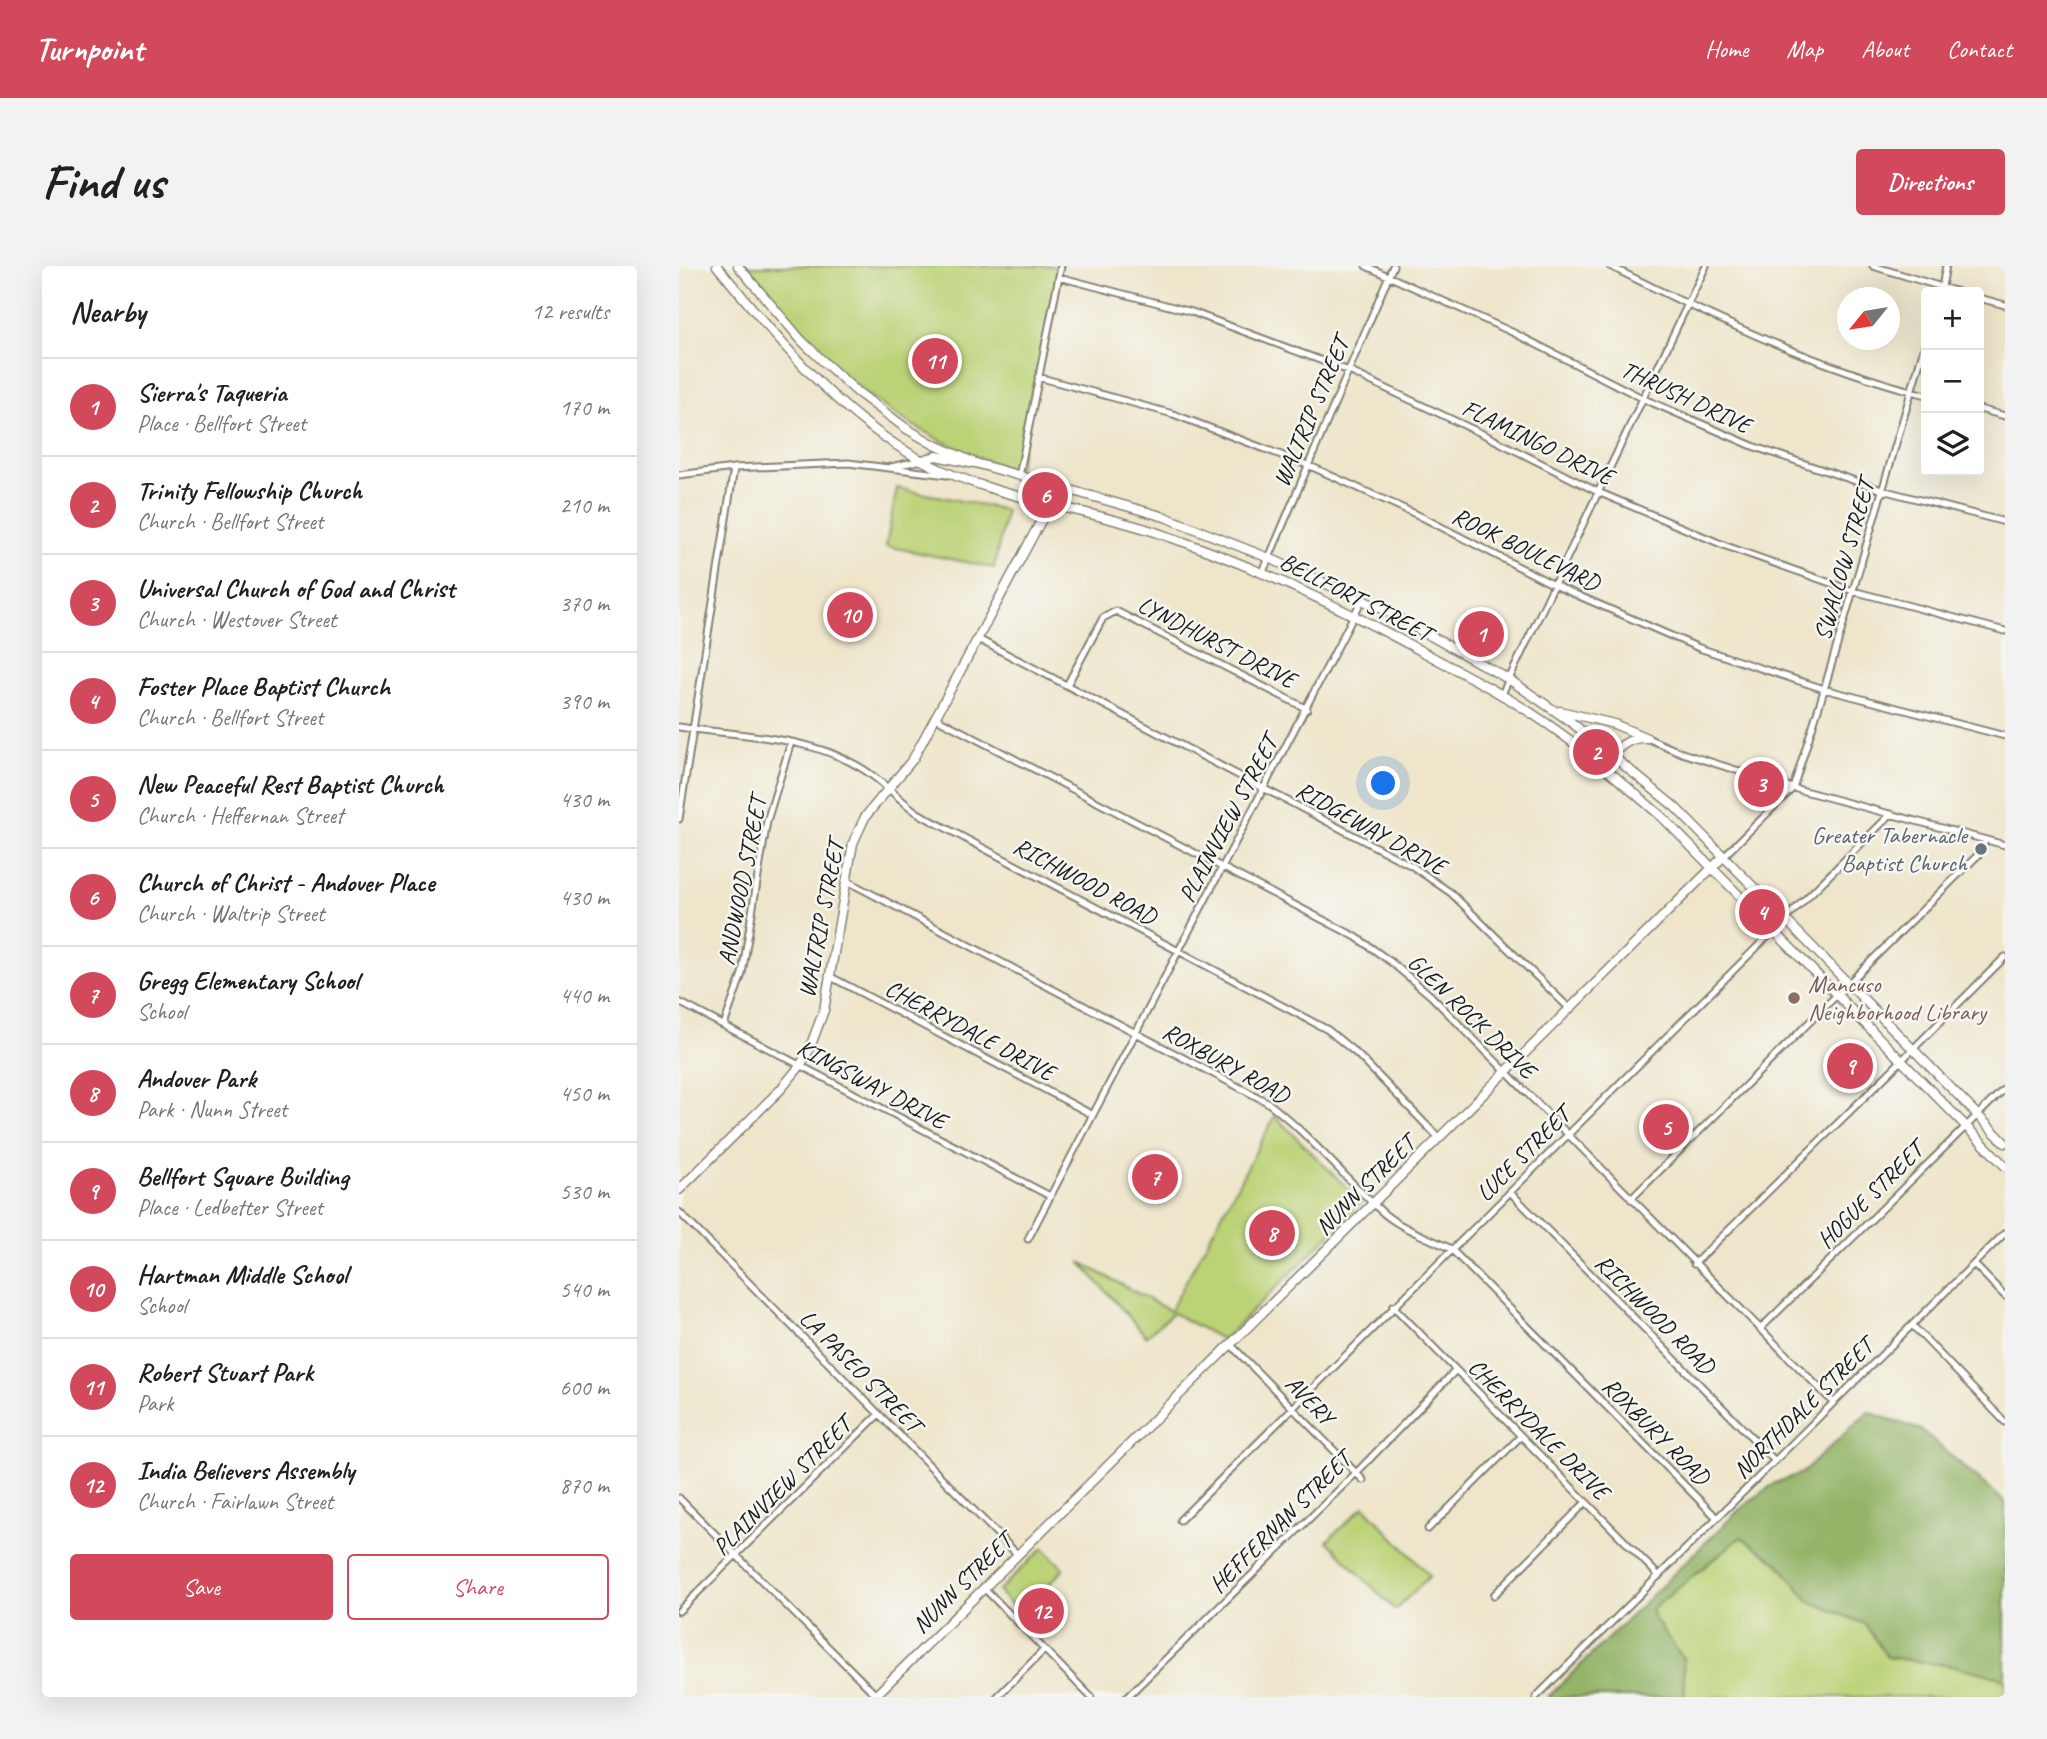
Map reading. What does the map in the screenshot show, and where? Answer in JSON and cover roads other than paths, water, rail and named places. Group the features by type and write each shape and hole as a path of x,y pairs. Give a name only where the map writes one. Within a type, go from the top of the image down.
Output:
{"main road":[{"name":"BELLFORT STREET","path":"717,266 799,364 862,420 922,460 954,475 1159,533 1263,572 1355,615 1502,694 1550,726 1604,766 1662,817 2005,1166"},
{"name":"BELLFORT STREET","path":"738,266 813,352 856,391 907,429 933,444 975,463 1019,477 1165,517 1269,558 1382,609 1510,680 1613,755 1675,807 2005,1143"},
{"path":"799,364 813,352"},
{"path":"922,460 936,456 975,463"},
{"name":"WALTRIP STREET","path":"679,1190 781,1089 800,1066 817,1032 831,977 853,843 865,817 913,759 1051,503 1054,487"},
{"path":"1159,533 1165,517"},
{"path":"1550,708 1625,728 1647,738"},
{"path":"1624,743 1625,728"},
{"path":"1604,766 1624,743 1636,738 1647,738"},
{"name":"NUNN STREET","path":"875,1696 1724,856"}],"street":[{"path":"1019,477 1061,266"},
{"name":"THRUSH DRIVE","path":"1366,266 1514,333 1644,399 1755,447 1882,490 2005,522"},
{"name":"WALTRIP STREET","path":"1263,572 1393,266"},
{"path":"1610,266 1687,305 1777,344 1921,394"},
{"path":"1502,694 1706,266"},
{"path":"1873,266 1932,287"},
{"path":"1942,287 1946,266"},
{"name":"FLAMINGO DRIVE","path":"1059,277 1192,312 1246,330 1349,371 1598,492 1726,546 1853,590 2005,631"},
{"path":"1984,299 2005,305"},
{"name":"SWALLOW STREET","path":"1793,788 1923,350"},
{"name":"ROOK BOULEVARD","path":"1038,377 1173,414 1310,466 1420,516 1554,585 1699,648 1824,689 2005,736"},
{"path":"1984,410 2005,416"},
{"path":"885,468 922,460"},
{"path":"679,475 734,468 848,463 954,475"},
{"path":"679,819 734,468"},
{"name":"PLAINVIEW STREET","path":"1028,1239 1362,600"},
{"name":"LYNDHURST DRIVE","path":"1067,685 1103,618 1116,611 1307,709"},
{"name":"RIDGEWAY DRIVE","path":"978,639 1412,866 1451,893 1570,1009"},
{"name":"GLEN ROCK DRIVE","path":"936,718 1356,937 1391,962 1430,995 1833,1402"},
{"name":"RICHWOOD ROAD","path":"679,727 791,743 839,756 869,772 915,810 953,832 1328,1030 1357,1054 1439,1138"},
{"path":"1647,738 1682,753 1793,788 2005,845"},
{"name":"ANDWOOD STREET","path":"724,1025 742,974 768,821 791,743"},
{"name":"NUNN STREET","path":"1724,856 1793,788"},
{"name":"LUCE STREET","path":"1180,1520 1891,814"},
{"path":"1631,1199 1980,853 1985,840"},
{"name":"ROXBURY ROAD","path":"847,881 1267,1102 1293,1122 1398,1224 1451,1249 1717,1518"},
{"path":"1695,1264 2005,957"},
{"name":"CHERRYDALE DRIVE","path":"831,977 1093,1115"},
{"name":"KINGSWAY DRIVE","path":"679,1002 1050,1196"},
{"name":"HOGUE STREET","path":"1760,1329 2005,1088"},
{"name":"RICHWOOD ROAD","path":"1510,1192 1775,1461"},
{"name":"LA PASEO STREET","path":"679,1212 1019,1555"},
{"name":"NORTHDALE STREET","path":"1536,1697 2005,1233"},
{"path":"1974,1264 2005,1296"},
{"name":"CHERRYDALE DRIVE","path":"1393,1306 1659,1576"},
{"path":"1912,1325 2005,1422"},
{"name":"AVERY","path":"1231,1345 1363,1480"},
{"name":"HEFFERNAN STREET","path":"1127,1697 1356,1473 1456,1370"},
{"name":"PLAINVIEW STREET","path":"679,1611 879,1414"},
{"path":"1428,1529 1521,1436"},
{"path":"679,1497 875,1696"},
{"path":"1493,1595 1586,1502"},
{"path":"984,1588 1091,1697"},
{"path":"997,1697 1044,1650"}],"place":[{"name":"Robert Stuart Park","path":"935,361"},
{"name":"Church of Christ - Andover Place","path":"1045,495"},
{"name":"Hartman Middle School","path":"850,615"},
{"name":"Sierra's Taqueria","path":"1481,634"},
{"name":"Trinity Fellowship Church","path":"1596,752"},
{"name":"Universal Church of God and Christ","path":"1761,784"},
{"name":"Greater Tabernacle Baptist Church","path":"1981,849"},
{"name":"Foster Place Baptist Church","path":"1762,912"},
{"name":"Mancuso Neighborhood Library","path":"1794,998"},
{"name":"Bellfort Square Building","path":"1850,1066"},
{"name":"New Peaceful Rest Baptist Church","path":"1666,1127"},
{"name":"Gregg Elementary School","path":"1155,1177"},
{"name":"Andover Park","path":"1272,1233"},
{"name":"India Believers Assembly","path":"1041,1611"}]}
